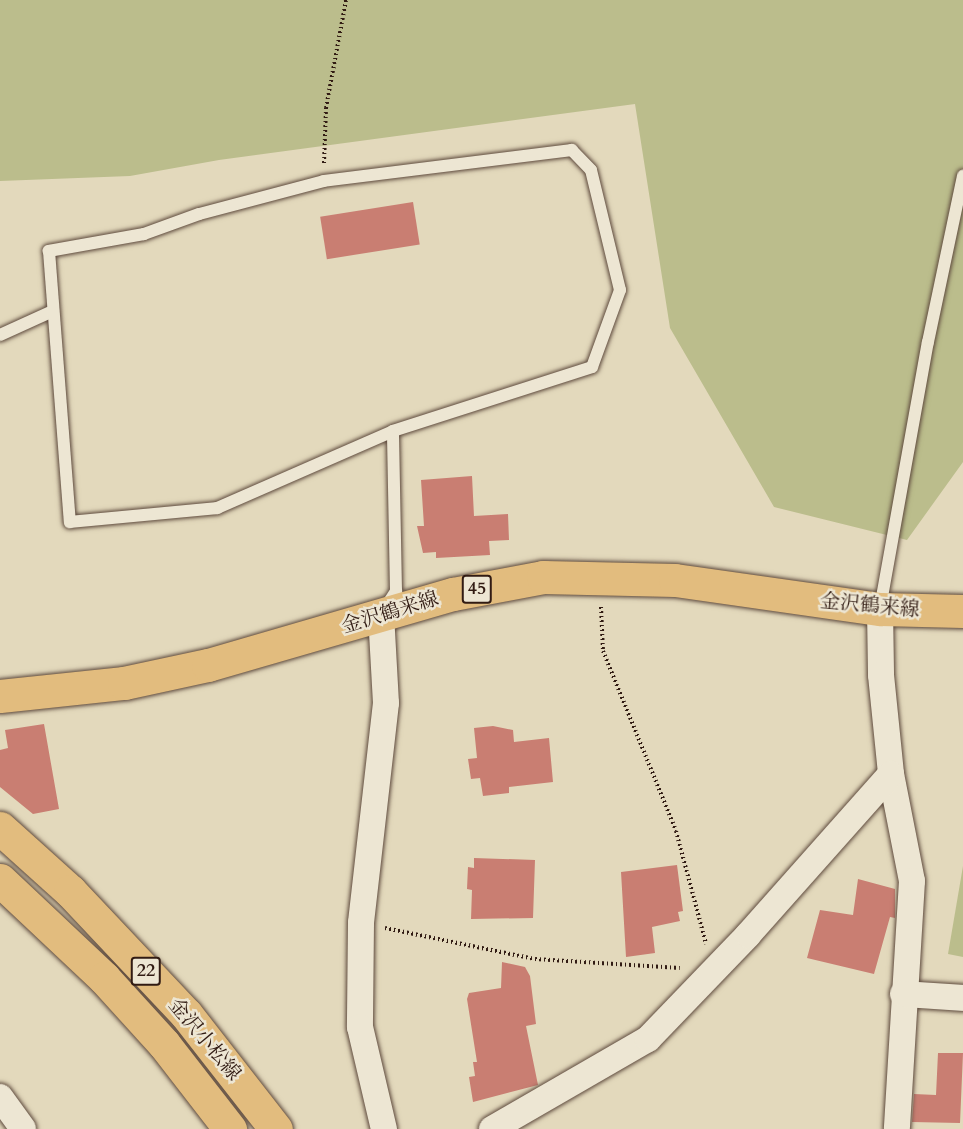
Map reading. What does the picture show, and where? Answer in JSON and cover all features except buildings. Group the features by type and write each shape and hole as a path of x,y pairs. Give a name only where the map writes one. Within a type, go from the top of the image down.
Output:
{"main road":[{"name":"金沢鶴来線","path":"0,696 124,682 187,669 453,594 543,577 675,580 880,609 963,610"},
{"name":"金沢小松線","path":"0,828 70,891 186,1014 276,1129"},
{"name":"金沢小松線","path":"0,879 104,978 164,1044 230,1129"}],"street":[{"path":"880,609 881,675 891,774 912,881 903,994 897,1129"},
{"path":"381,614 386,703 361,923 360,1027 384,1129"},
{"path":"492,1129 648,1039 713,972 891,774"},
{"path":"903,994 963,998"},
{"path":"0,1097 23,1129"}],"lane":[{"path":"572,150 591,170 620,290 592,367 393,431 217,508 70,522 49,251 144,234 200,214 324,181 572,150"},
{"path":"880,609 928,342 963,176"},
{"path":"0,335 53,310"},
{"path":"381,614 396,591 393,431"}],"path":[{"path":"324,181 326,108 346,0"},
{"path":"361,923 535,959 713,972 676,831 603,651 601,579"}],"green space":[{"path":"0,0 963,0 963,462 907,540 774,507 670,328 635,104 219,160 130,176 0,181"},
{"path":"963,866 963,957 948,954"}]}
